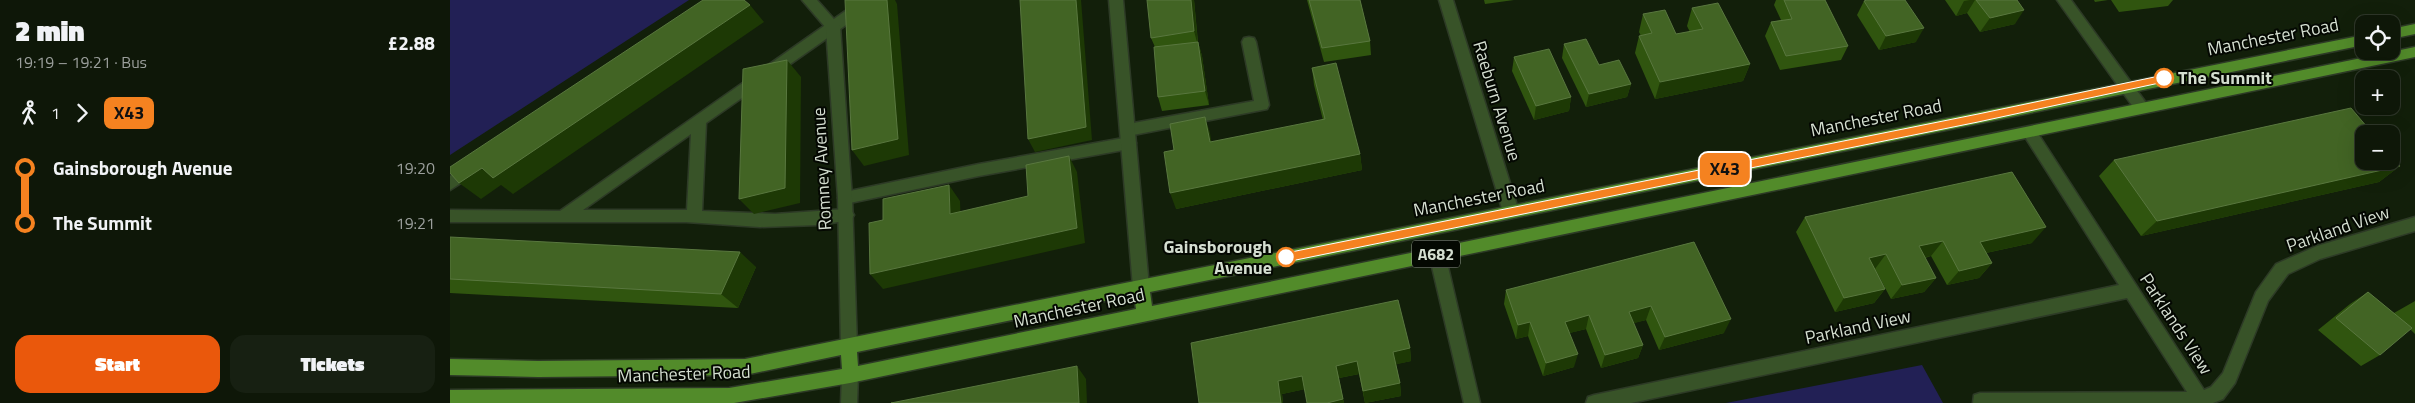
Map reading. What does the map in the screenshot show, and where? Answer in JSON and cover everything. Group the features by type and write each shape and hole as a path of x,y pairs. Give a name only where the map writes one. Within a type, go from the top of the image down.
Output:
{"main road":[{"path":"2400,32 2415,29"},
{"name":"Manchester Road","path":"450,367 538,370 745,367 2016,111 2127,86 2355,42"},
{"name":"Manchester Road","path":"450,398 510,400 729,396 850,375 2030,133 2141,107 2415,52"},
{"path":"2016,111 2030,133"},
{"path":"1713,172 1723,196"},
{"path":"1511,212 1521,238"},
{"path":"1431,228 1437,254"},
{"path":"1141,287 1145,315"},
{"path":"849,346 850,375"}],"street":[{"path":"809,0 833,26"},
{"path":"565,215 699,123 871,0"},
{"path":"1116,0 1141,287"},
{"name":"Raeburn Avenue","path":"1446,0 1511,212"},
{"path":"2064,0 2141,107"},
{"name":"Romney Avenue","path":"833,26 846,215 849,346"},
{"path":"845,198 1128,137 1262,105 1249,42"},
{"path":"694,216 699,123"},
{"name":"Parklands View","path":"2030,133 2201,400"},
{"path":"450,184 483,161"},
{"path":"450,216 516,218 565,215 694,216 730,220 798,221 846,215"},
{"name":"Parkland View","path":"2201,400 2217,393 2228,378 2262,297 2282,269 2317,253 2415,224"},
{"path":"1437,254 1472,403"},
{"name":"Parkland View","path":"1594,403 2130,290"},
{"path":"849,403 850,375"},
{"name":"Parklands View","path":"1980,401 2201,400"}],"shaded area":[{"path":"450,0 689,0 450,155"},
{"path":"1922,365 1943,403 1726,403"}],"building":[{"path":"703,0 744,0 750,5 493,178 482,168 459,183 450,173 450,167"},
{"path":"845,0 887,0 898,139 852,150"},
{"path":"1020,0 1076,0 1086,127 1028,139"},
{"path":"1147,0 1191,0 1194,31 1151,38"},
{"path":"1309,0 1360,0 1370,41 1322,48"},
{"path":"1784,0 1825,0 1848,46 1786,56 1771,22 1792,19"},
{"path":"1905,0 1924,28 1886,36 1864,1"},
{"path":"1976,0 2017,0 2024,10 1990,18"},
{"path":"1718,3 1750,64 1660,82 1639,36 1652,33 1643,14 1665,10 1676,34 1703,29 1692,8"},
{"path":"1586,39 1599,65 1619,60 1631,84 1589,94 1564,44"},
{"path":"1198,42 1205,91 1158,97 1154,47"},
{"path":"1549,49 1571,97 1536,106 1514,57"},
{"path":"787,60 785,188 739,199 743,69"},
{"path":"1336,63 1360,154 1170,193 1164,152 1174,150 1170,124 1205,117 1210,142 1325,119 1312,68"},
{"path":"2351,108 2365,125 2355,125 2355,170 2382,170 2157,221 2114,160"},
{"path":"1069,156 1077,228 870,274 869,223 883,220 883,199 949,185 950,214 1028,196 1026,165"},
{"path":"2012,172 2046,227 1980,242 1992,263 1959,271 1943,241 1919,246 1936,278 1902,285 1886,254 1869,258 1885,289 1844,298 1805,217"},
{"path":"450,237 740,252 721,294 450,279"},
{"path":"1694,242 1731,319 1665,337 1651,306 1629,312 1643,345 1605,355 1589,315 1565,322 1578,354 1546,363 1530,322 1518,325 1506,290"},
{"path":"2368,292 2412,328 2380,355 2336,318"},
{"path":"1398,300 1410,348 1393,352 1400,383 1363,391 1357,361 1336,366 1343,399 1327,403 1307,403 1302,376 1278,381 1281,403 1199,403 1191,343"},
{"path":"1077,366 1079,403 891,403"}],"bus line":[{"name":"X43","path":"1286,257 2016,111 2164,78"}],"place":[{"name":"The Summit","path":"2164,78"},
{"name":"Gainsborough Avenue","path":"1286,257"}]}
